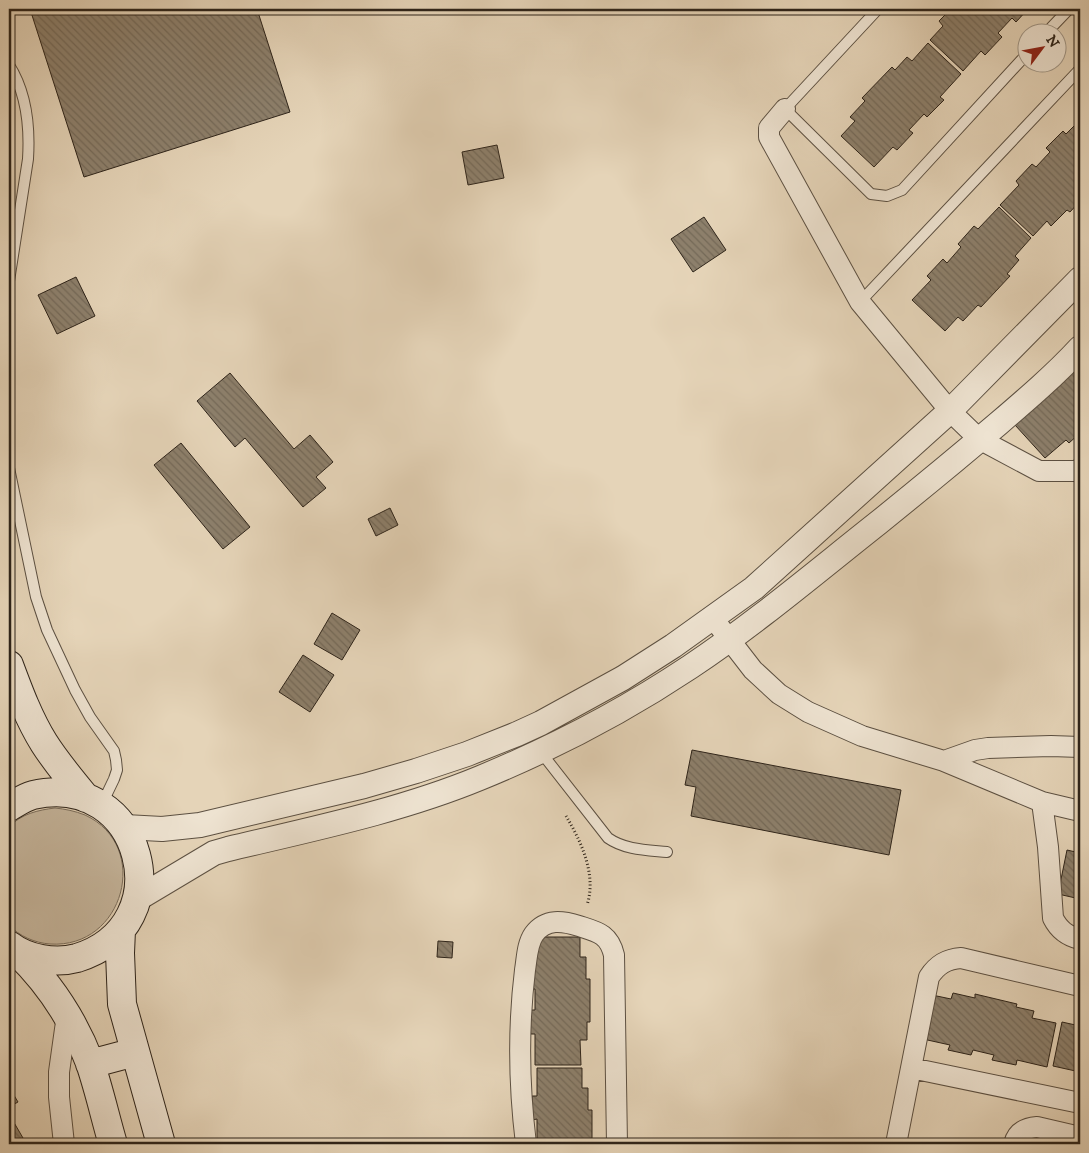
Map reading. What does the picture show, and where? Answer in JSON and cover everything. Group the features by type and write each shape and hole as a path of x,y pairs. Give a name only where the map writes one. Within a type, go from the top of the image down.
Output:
{"main road":[{"path":"9,665 14,693 59,765 94,801 114,815 124,827 134,844 139,862 140,881 137,899 130,916 121,930 107,944 90,954 71,960 51,961 32,957 11,947"},
{"path":"9,807 31,796 59,792 94,801"},
{"path":"121,930 122,1004 161,1144"},
{"path":"11,947 34,969 67,1015 90,1064 113,1144"},
{"path":"90,1064 135,1052"}],"street":[{"path":"785,109 769,128 769,137 860,302 950,410 980,439 1038,471 1075,471 1080,469"},
{"path":"124,827 162,829 200,825 364,786 416,771 467,754 542,723 623,678 673,646 754,588 950,410 1080,279"},
{"path":"137,899 214,853 336,823 426,797 478,778 547,748 638,700 729,640 887,516 1031,395 1080,348"},
{"path":"712,617 753,670 780,694 808,712 862,736 944,761 1042,802 1080,811"},
{"path":"623,678 633,688 638,700"},
{"path":"542,723 546,735 547,748"},
{"path":"944,761 970,751 988,748 1080,747"},
{"path":"1042,802 1048,847 1053,918 1058,928 1063,932 1080,939"},
{"path":"526,1144 521,1076 521,1026 523,987 528,949 530,940 535,933 548,923 565,922 602,934 610,941 614,955 617,1144"},
{"path":"896,1144 929,977 942,962 961,958 1080,986"},
{"path":"64,1144 59,1097 59,1072 67,1015"},
{"path":"911,1068 1080,1102"},
{"path":"1014,1144 1016,1137 1022,1131 1030,1128 1045,1128 1080,1137"}],"lane":[{"path":"878,9 785,109 872,194 887,196 902,190 1016,66"},
{"path":"1057,22 1069,9"},
{"path":"9,66 19,86 24,102 30,139 9,281"},
{"path":"860,302 1080,69"},
{"path":"9,468 36,597 47,630 75,690 90,717 114,751 117,770 114,779 94,801"},
{"path":"547,748 608,838 616,844 626,847 667,852"}],"path":[{"path":"565,816 576,832 588,865 590,897 579,926"}],"shaded area":[{"path":"55,808 85,815 106,830 118,849 123,871 120,893 111,914 96,930 75,941 50,944 28,938 9,925 9,827 30,813"}],"building":[{"path":"30,9 257,9 290,112 84,177"},
{"path":"951,9 1028,9 1016,22 1012,18 998,33 1002,37 985,55 981,51 963,71 930,40 943,26 939,21"},
{"path":"928,43 961,74 940,97 944,100 927,117 924,114 909,130 913,133 897,150 893,147 874,167 841,136 855,121 850,117 865,101 862,98 892,67 895,70 907,57 912,61"},
{"path":"1080,120 1080,201 1070,212 1067,210 1051,226 1047,221 1033,236 1000,205 1019,185 1016,181 1032,164 1036,167 1050,152 1046,148 1063,131 1066,134"},
{"path":"497,145 504,178 468,185 462,152"},
{"path":"999,207 1031,238 1015,256 1019,260 1007,274 1010,276 981,307 978,305 963,321 958,317 945,331 912,300 931,280 927,276 943,259 947,263 961,247 958,244 974,226 978,229"},
{"path":"704,217 726,250 693,272 671,239"},
{"path":"76,277 95,316 57,334 38,295"},
{"path":"1080,357 1080,433 1069,443 1066,440 1045,458 1015,425"},
{"path":"230,373 294,449 310,435 333,462 316,477 326,488 303,507 245,438 235,447 197,401"},
{"path":"181,443 250,527 223,549 154,465"},
{"path":"390,508 398,525 376,536 368,519"},
{"path":"332,613 360,630 342,660 314,644"},
{"path":"303,655 334,675 310,712 279,692"},
{"path":"692,750 901,790 889,855 691,816 696,787 685,785"},
{"path":"1067,850 1080,853 1080,899 1058,894"},
{"path":"535,937 580,937 580,957 586,957 586,979 590,979 590,1022 587,1022 587,1040 580,1040 581,1065 535,1065 535,1034 530,1034 530,1010 535,1010 535,989 530,989"},
{"path":"438,941 453,942 452,958 437,957"},
{"path":"953,993 975,998 975,994 1017,1004 1016,1007 1034,1011 1032,1018 1056,1023 1047,1067 1017,1060 1016,1065 992,1060 994,1055 973,1050 971,1055 948,1050 950,1045 923,1039 932,995 951,999"},
{"path":"1062,1022 1080,1026 1080,1072 1053,1066"},
{"path":"537,1068 582,1068 582,1088 588,1088 588,1110 592,1110 592,1144 532,1144 532,1141 537,1141 537,1119 532,1120 532,1096 537,1096"},
{"path":"9,1087 18,1102 9,1107"},
{"path":"9,1114 23,1138 12,1144 9,1144"}]}
